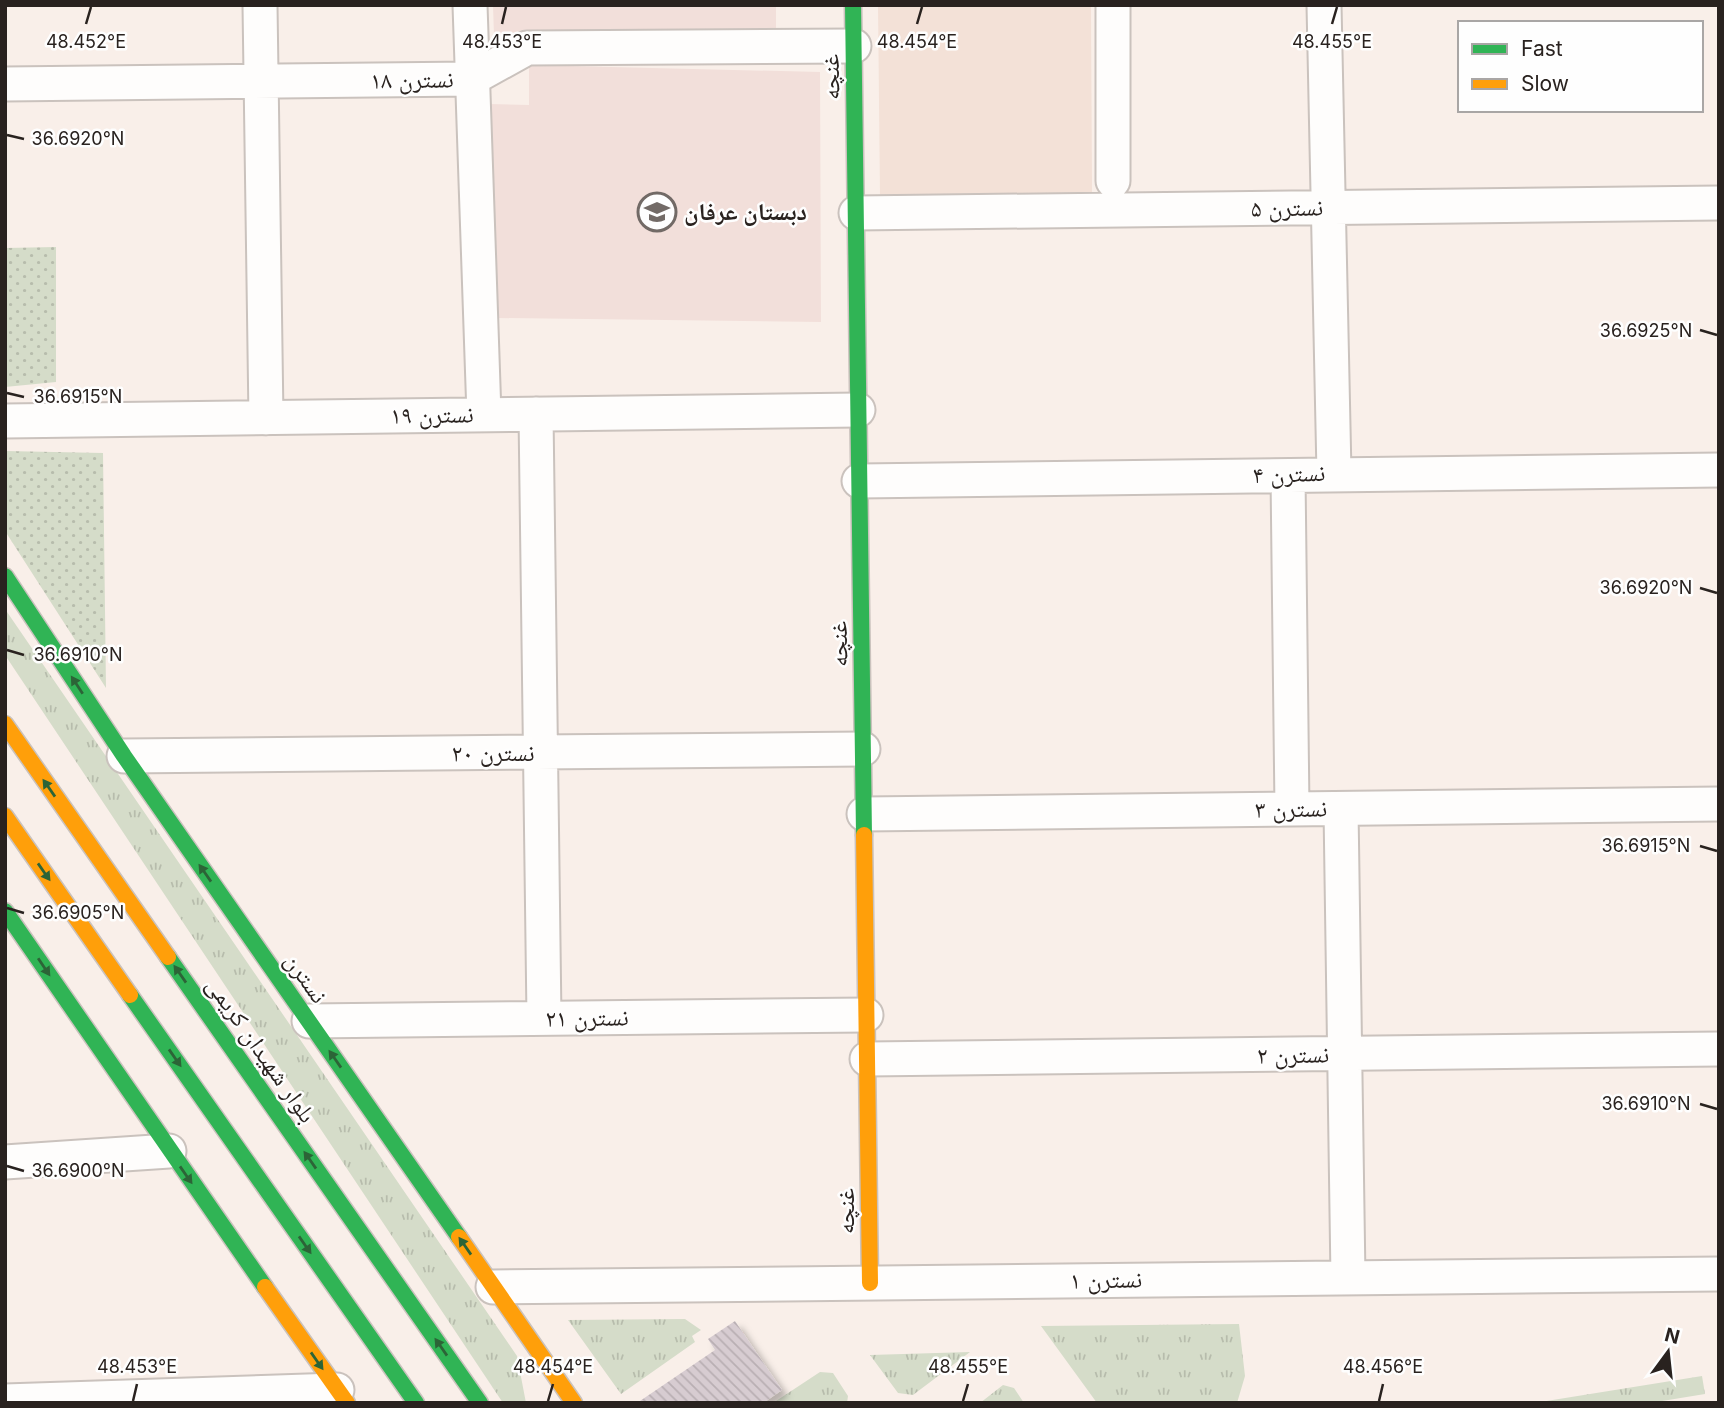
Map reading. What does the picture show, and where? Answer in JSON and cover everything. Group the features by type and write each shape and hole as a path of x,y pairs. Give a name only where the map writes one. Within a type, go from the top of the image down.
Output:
{"street":[{"path":"260,5 266,418"},
{"path":"470,5 484,415"},
{"name":"غنچه","path":"853,5 870,1283"},
{"path":"1113,5 1113,181"},
{"path":"1324,5 1334,473"},
{"name":"نسترن ۱۸","path":"5,84 471,79 527,48 853,46"},
{"name":"نسترن ۵","path":"856,212 1719,203"},
{"name":"نسترن ۱۹","path":"5,421 858,410"},
{"path":"536,414 544,1018"},
{"name":"نسترن ۴","path":"859,481 1719,470"},
{"path":"1288,476 1292,809"},
{"name":"نسترن","path":"5,576 124,756 574,1403"},
{"name":"بلوار شهیدان کریمی","path":"5,724 480,1403"},
{"name":"نسترن ۲۰","path":"124,756 863,749"},
{"name":"نسترن ۳","path":"864,814 1719,804"},
{"path":"1341,809 1348,1278"},
{"path":"5,816 415,1403"},
{"path":"5,911 169,1151 342,1396"},
{"name":"نسترن ۲۱","path":"309,1021 866,1015"},
{"name":"نسترن ۲","path":"867,1059 1719,1049"},
{"path":"5,1162 169,1151"},
{"name":"نسترن ۱","path":"493,1287 1719,1274"},
{"path":"528,1337 536,1376"},
{"path":"5,1402 342,1396"}],"shaded area":[{"path":"493,5 776,5 776,33 494,36"},
{"path":"878,5 1091,5 1092,193 880,196"},
{"name":"دبستان عرفان","path":"529,65 820,72 821,322 498,318 489,104 529,105"}],"green space":[{"path":"56,247 56,382 5,387 5,248"},
{"path":"5,451 103,453 106,688 5,531"},
{"path":"5,609 517,1356 526,1403 503,1403 5,655"},
{"path":"685,1319 701,1330 692,1336 695,1342 621,1394 568,1320"},
{"path":"1239,1324 1245,1376 1237,1403 1097,1403 1041,1326"},
{"path":"970,1352 913,1395 898,1393 870,1355"},
{"path":"820,1372 833,1373 848,1396 847,1403 773,1403"},
{"path":"1702,1376 1705,1394 1650,1403 1534,1403"},
{"path":"1003,1385 1014,1388 1024,1403 980,1403"}],"building":[{"path":"735,1321 782,1390 763,1403 637,1403 715,1350 708,1339"}],"traffic: fast":[{"path":"853,5 864,835"},
{"path":"5,576 124,756 459,1237"},
{"path":"5,911 265,1287"},
{"path":"168,957 480,1403"},
{"path":"130,995 416,1403"}],"traffic: slow":[{"path":"5,724 168,957"},
{"path":"5,816 130,995"},
{"path":"864,835 870,1283"},
{"path":"459,1237 574,1403"},
{"path":"265,1287 347,1403"}],"place":[{"name":"دبستان عرفان","path":"657,212"}]}
